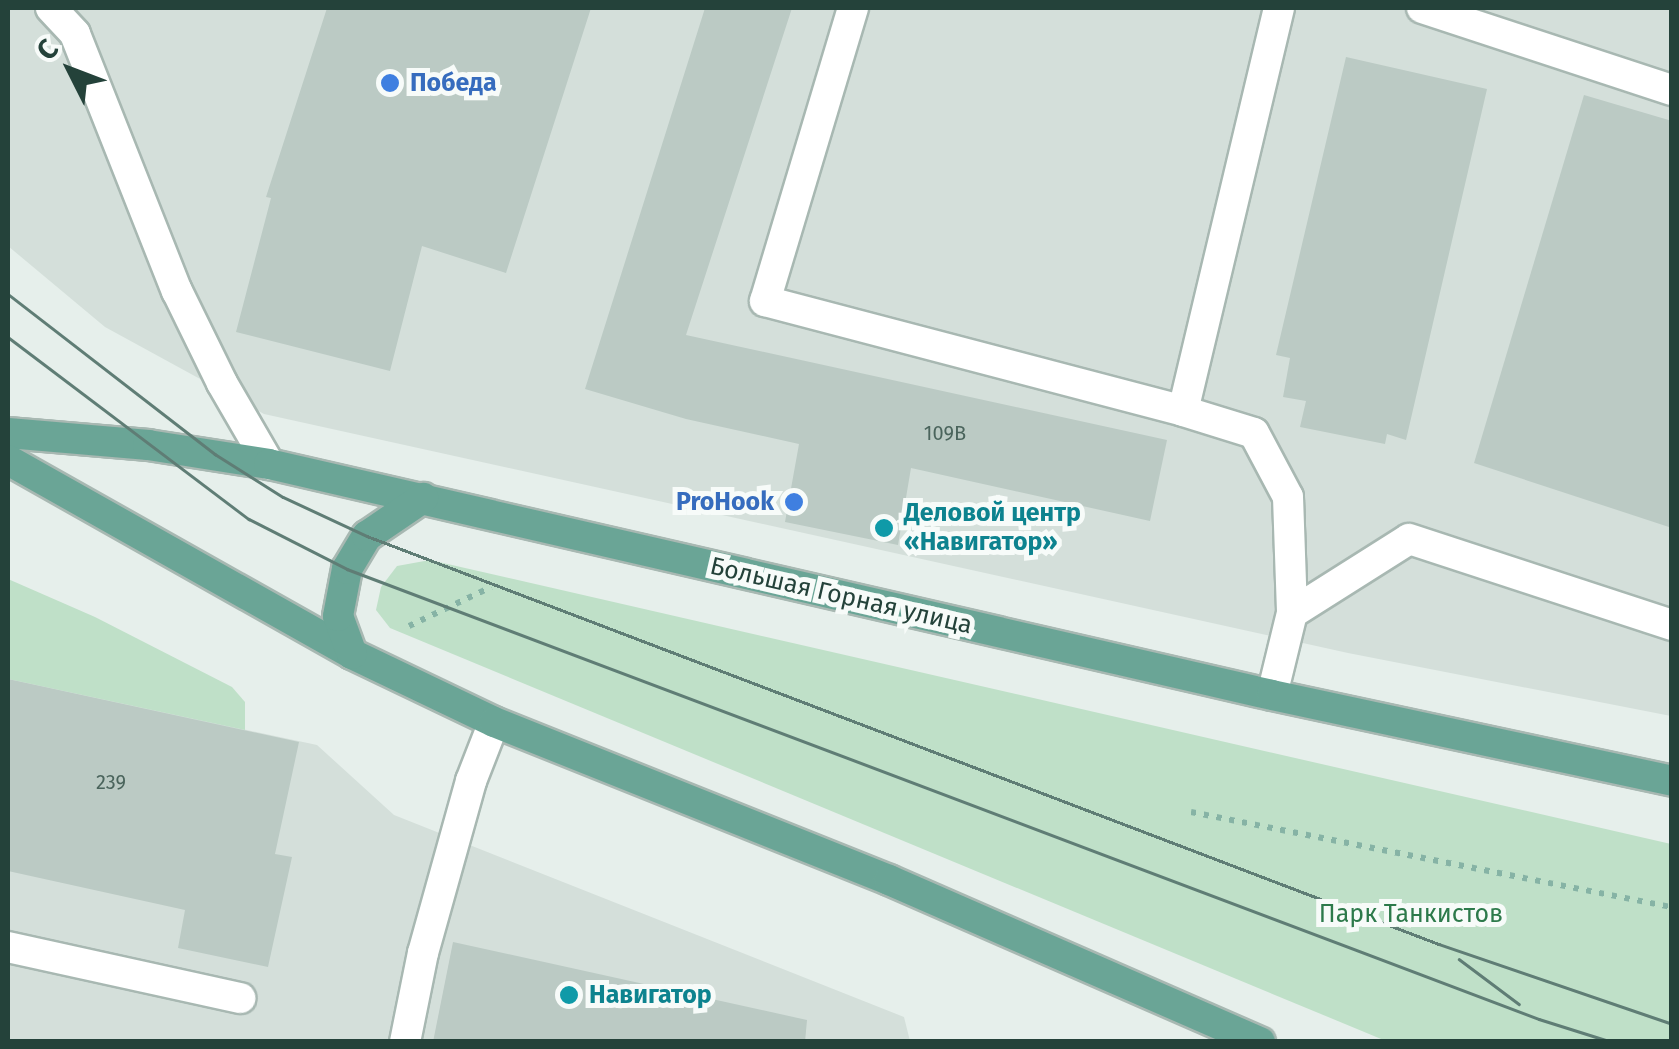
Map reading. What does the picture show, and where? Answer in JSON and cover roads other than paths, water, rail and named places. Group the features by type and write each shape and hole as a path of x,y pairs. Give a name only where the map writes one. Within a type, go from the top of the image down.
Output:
{"main road":[{"name":"Большая Горная улица","path":"8,433 148,445 269,464 1272,695 1672,782"},
{"path":"8,460 352,654 494,722 898,884 1260,1042"},
{"path":"352,654 338,616 346,568 367,536 423,498"}],"lane":[{"path":"51,8 74,34 177,292 222,384 269,464"},
{"path":"853,8 766,300 1254,433 1288,496 1292,613 1272,695"},
{"path":"1184,411 1279,8"},
{"path":"1422,8 1672,90"},
{"path":"1292,613 1409,539 1672,625"},
{"path":"405,1042 428,934 470,781 494,722"},
{"path":"8,947 240,998"}],"tram line":[{"path":"8,294 215,454 283,497 367,536 1439,944 1672,1024"},
{"path":"8,337 249,519 347,569 1539,1019 1612,1042"},
{"path":"1459,959 1519,1004"}],"place":[{"name":"Победа","path":"390,83"},
{"name":"ProHook","path":"794,502"},
{"name":"Деловой центр «Навигатор»","path":"884,528"},
{"name":"Навигатор","path":"569,995"}],"park label":[{"name":"Парк Танкистов","path":"1411,914"}]}
